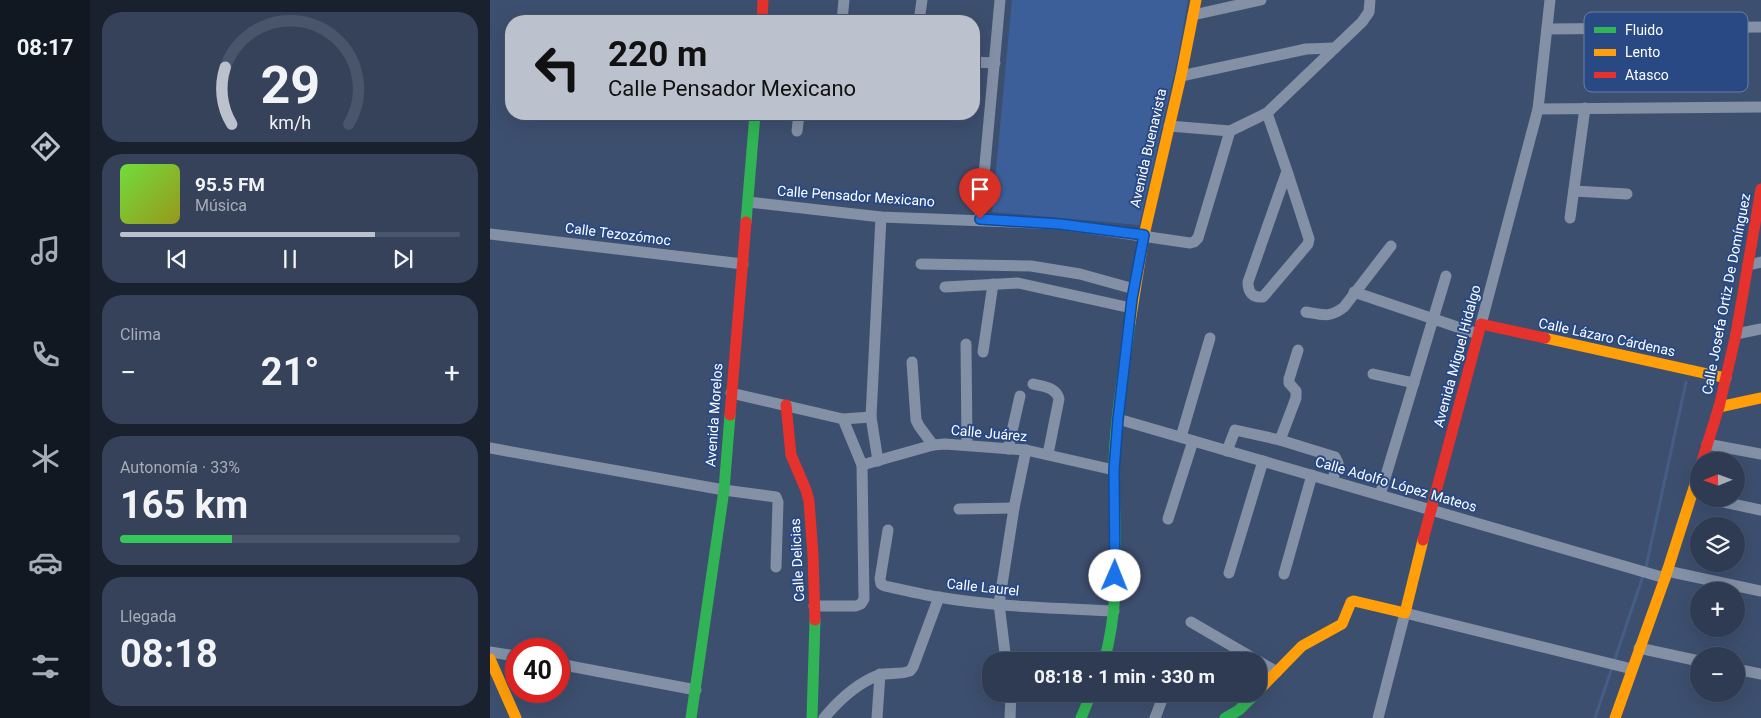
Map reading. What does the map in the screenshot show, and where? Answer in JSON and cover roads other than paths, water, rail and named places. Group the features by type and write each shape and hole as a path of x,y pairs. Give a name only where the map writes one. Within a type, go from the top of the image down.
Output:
{"street":[{"path":"762,15 763,0"},
{"path":"843,15 844,0"},
{"path":"920,15 922,0"},
{"path":"980,219 1000,0"},
{"name":"Avenida Buenavista","path":"1107,652 1114,611 1116,540 1114,470 1131,308 1144,235 1196,0"},
{"path":"1192,15 1261,0"},
{"path":"1169,126 1230,131 1267,113 1362,22 1369,12 1370,0"},
{"name":"Avenida Miguel Hidalgo","path":"1378,718 1430,509 1538,108 1550,0"},
{"path":"1748,26 1761,26"},
{"path":"1547,29 1584,28"},
{"path":"1180,76 1306,49 1335,48"},
{"path":"980,62 995,63"},
{"path":"1538,108 1761,107"},
{"path":"1570,218 1585,108"},
{"path":"1267,113 1287,171 1310,239 1308,244 1263,297 1257,297 1251,294 1248,289 1248,282 1287,171"},
{"name":"Avenida Morelos","path":"691,718 724,490 755,120"},
{"path":"797,130 798,120"},
{"name":"Calle Pensador Mexicano","path":"748,202 881,217 980,219 1060,224 1190,243 1198,238 1230,131"},
{"name":"Calle Josefa Ortiz De Domínguez","path":"1705,452 1719,407 1736,334 1761,189"},
{"path":"1574,191 1627,194"},
{"path":"878,461 872,417 881,217"},
{"name":"Calle Tezozómoc","path":"490,234 743,264"},
{"path":"1306,312 1328,315 1344,307 1391,246"},
{"path":"1748,265 1761,262"},
{"path":"921,264 1031,266 1080,274 1134,289"},
{"path":"1380,495 1446,276"},
{"path":"983,352 993,284"},
{"path":"945,287 1028,284 1131,308"},
{"path":"1354,292 1433,319 1480,329"},
{"name":"Calle Lázaro Cárdenas","path":"1480,329 1726,378"},
{"path":"1736,334 1761,329"},
{"path":"1181,437 1210,338"},
{"path":"966,344 967,445"},
{"path":"1280,440 1296,398 1296,391 1289,383 1289,379 1298,350"},
{"path":"912,362 916,420 934,445"},
{"path":"1373,374 1414,383"},
{"path":"1033,384 1053,389 1059,399 1048,454"},
{"path":"731,393 843,419 872,417"},
{"path":"1008,448 1020,396"},
{"path":"1719,407 1761,398"},
{"name":"Calle Delicias","path":"786,405 793,463 806,489 808,498 813,550 812,718"},
{"path":"814,606 856,606 864,600 862,465 843,419"},
{"name":"Calle Adolfo López Mateos","path":"1118,419 1651,574 1666,574 1761,591"},
{"path":"1227,451 1235,430 1280,440 1338,459 1332,481"},
{"path":"1168,519 1193,441"},
{"path":"1707,444 1761,454"},
{"name":"Calle Juárez","path":"862,465 934,445 967,445 1026,450 1114,470"},
{"path":"490,448 724,490 776,496 778,502 776,567"},
{"path":"1005,652 999,604 1014,508 1026,450"},
{"path":"1229,573 1263,461"},
{"path":"1284,574 1312,475"},
{"path":"1745,507 1761,510"},
{"path":"959,509 1014,508"},
{"path":"1615,718 1627,668 1639,648 1691,508"},
{"path":"888,530 880,579 881,584 939,597"},
{"name":"Calle Laurel","path":"824,718 838,701 865,682 880,674 910,671 939,597 999,604 1114,611"},
{"path":"1267,682 1302,646 1342,624 1351,602 1354,601 1627,668"},
{"path":"1191,622 1277,672"},
{"path":"1639,648 1690,659"},
{"path":"490,652 505,654"},
{"path":"490,658 516,718"},
{"path":"570,666 696,690"},
{"path":"1745,671 1761,674"},
{"path":"877,718 880,674"},
{"path":"1010,718 1011,702"},
{"path":"1081,718 1088,702"},
{"path":"1155,718 1161,702"},
{"path":"1225,718 1239,710 1247,702"}],"waterway":[{"path":"1595,718 1646,567 1686,382"}]}
